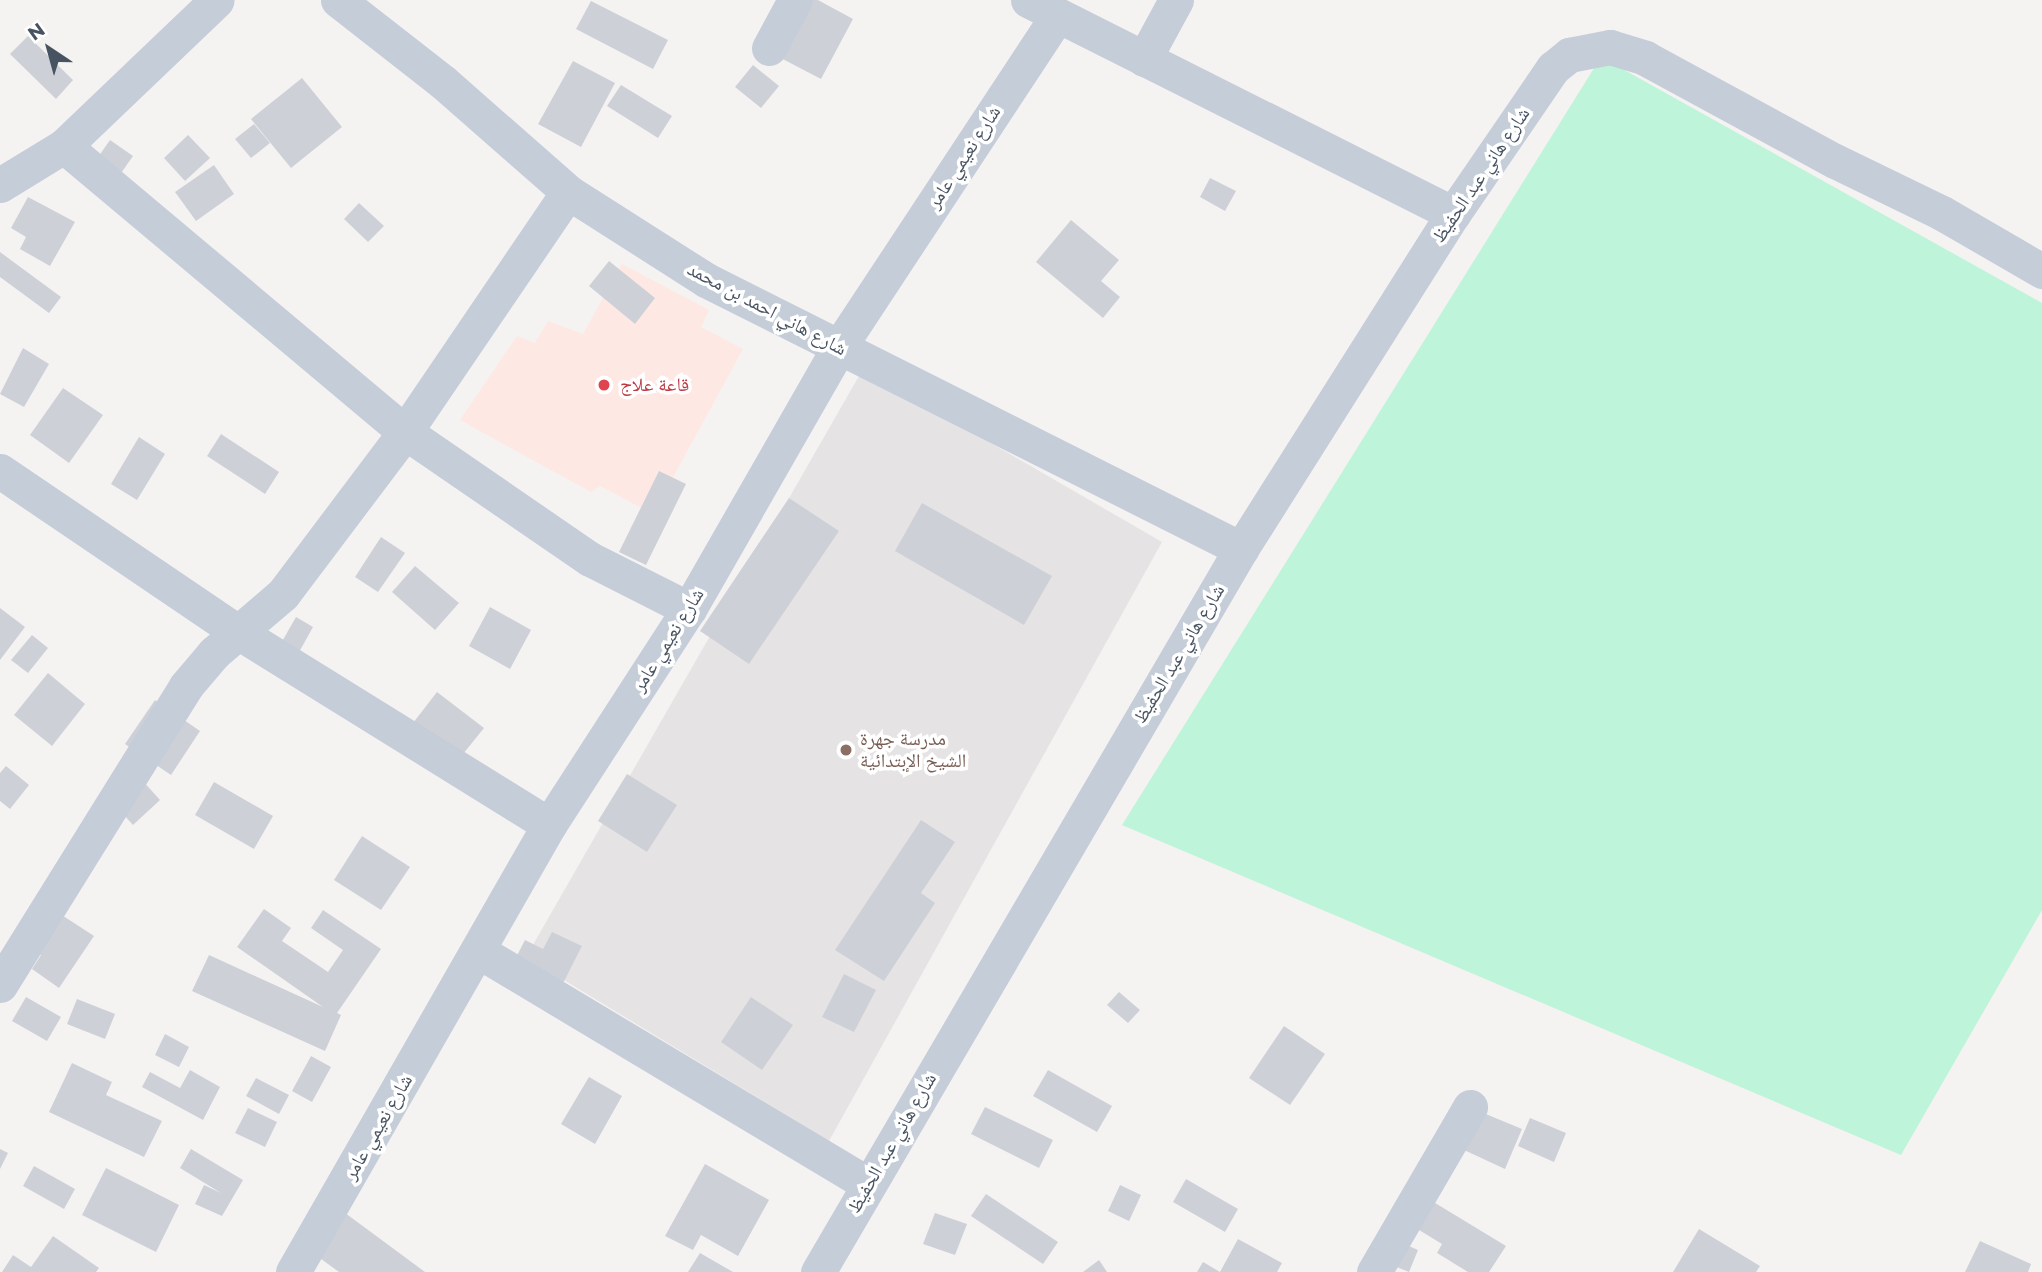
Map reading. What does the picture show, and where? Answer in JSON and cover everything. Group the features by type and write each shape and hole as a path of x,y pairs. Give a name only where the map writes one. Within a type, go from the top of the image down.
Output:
{"street":[{"path":"0,186 64,146 217,0"},
{"name":"شارع هاني احمد بن محمد","path":"338,0 443,82 568,192 706,280 1241,550"},
{"path":"769,48 795,0"},
{"path":"1144,60 1176,0"},
{"path":"1042,8 1453,214"},
{"name":"شارع نعيمي عامر","path":"293,1272 481,952 549,825 690,609 839,347 1042,8"},
{"name":"شارع هاني عبد الحفيظ","path":"818,1272 867,1184 1241,550 1453,214 1553,68 1569,55 1610,47 1645,58 1835,161 1942,213 2042,271"},
{"path":"64,146 405,432 590,559 690,609"},
{"path":"0,985 186,686 238,632 283,594 405,432 568,192"},
{"path":"0,471 238,632 549,825"},
{"path":"481,952 867,1184"},
{"path":"1374,1272 1470,1107"}],"shaded area":[{"name":"قاعة علاج","path":"622,264 709,310 701,327 743,349 653,514 600,486 591,492 460,420 517,336 535,343 548,321 583,334"},
{"name":"مدرسة جهرة الشيخ الإبتدائية","path":"863,369 1162,542 829,1141 526,957"}],"green space":[{"path":"1601,57 2042,303 2042,910 1901,1155 1122,825"}],"building":[{"path":"805,0 818,0 853,19 821,79 775,55"},
{"path":"591,1 668,40 653,69 576,29"},
{"path":"28,36 73,80 56,99 10,54"},
{"path":"573,61 615,83 581,147 538,124"},
{"path":"753,65 779,86 761,108 735,87"},
{"path":"302,78 342,127 291,168 251,119"},
{"path":"621,85 672,116 658,138 607,106"},
{"path":"254,124 270,143 251,158 235,139"},
{"path":"188,135 210,158 185,181 164,158"},
{"path":"110,140 133,156 112,186 89,170"},
{"path":"214,165 234,194 196,221 175,192"},
{"path":"1210,178 1236,191 1225,211 1200,197"},
{"path":"28,197 75,222 50,266 20,249 26,237 11,228"},
{"path":"359,203 384,226 368,242 344,219"},
{"path":"1071,220 1119,260 1101,281 1120,297 1103,318 1036,262"},
{"path":"0,252 61,297 49,313 0,277"},
{"path":"609,261 655,298 635,324 589,286"},
{"path":"23,348 49,364 24,407 0,394"},
{"path":"63,388 103,415 69,463 30,435"},
{"path":"221,434 279,472 265,494 207,456"},
{"path":"139,437 165,454 137,500 111,484"},
{"path":"659,471 686,484 646,565 619,552"},
{"path":"789,498 839,531 749,664 700,631"},
{"path":"922,503 1052,576 1024,625 895,551"},
{"path":"381,537 405,553 378,592 355,577"},
{"path":"415,566 459,603 435,630 392,592"},
{"path":"490,607 531,630 510,669 469,646"},
{"path":"0,608 25,627 0,660"},
{"path":"296,617 313,627 298,654 280,645"},
{"path":"32,635 48,648 28,673 11,660"},
{"path":"48,673 85,704 52,746 14,715"},
{"path":"437,692 484,728 459,759 413,723"},
{"path":"155,700 200,731 171,775 125,744"},
{"path":"6,766 29,785 10,809 0,801 0,773"},
{"path":"133,770 160,800 133,825 105,794"},
{"path":"627,774 677,805 647,852 598,821"},
{"path":"214,782 273,816 254,849 195,815"},
{"path":"921,820 955,842 921,893 935,903 884,981 835,950"},
{"path":"362,836 410,867 381,910 334,880"},
{"path":"48,906 94,936 59,988 32,969 41,955 23,943"},
{"path":"264,909 291,928 282,941 328,972 343,950 311,928 323,910 381,949 337,1013 341,1015 325,1051 192,991 209,955 323,1007 237,947"},
{"path":"552,932 582,946 555,999 507,975 525,940 543,949"},
{"path":"844,974 876,990 854,1032 822,1017"},
{"path":"1119,992 1140,1010 1128,1023 1107,1005"},
{"path":"26,997 61,1017 47,1041 12,1021"},
{"path":"751,997 793,1025 762,1070 721,1042"},
{"path":"77,999 115,1014 105,1039 67,1024"},
{"path":"1284,1026 1325,1054 1290,1105 1249,1078"},
{"path":"165,1034 189,1047 179,1067 155,1055"},
{"path":"311,1056 331,1067 312,1102 292,1091"},
{"path":"72,1063 112,1082 106,1095 162,1121 144,1157 49,1112"},
{"path":"190,1070 220,1087 203,1120 142,1087 150,1072 180,1088"},
{"path":"1048,1070 1112,1106 1097,1132 1033,1096"},
{"path":"589,1077 622,1096 595,1144 561,1124"},
{"path":"256,1078 289,1095 279,1114 246,1096"},
{"path":"985,1107 1053,1140 1039,1168 971,1134"},
{"path":"248,1108 277,1122 265,1147 235,1133"},
{"path":"1481,1112 1522,1129 1505,1169 1464,1150"},
{"path":"1530,1118 1566,1133 1554,1162 1518,1146"},
{"path":"0,1149 8,1153 0,1169"},
{"path":"191,1149 243,1180 222,1216 195,1204 204,1185 221,1193 180,1168"},
{"path":"705,1164 769,1200 738,1256 701,1235 693,1250 665,1236"},
{"path":"34,1166 75,1189 64,1209 23,1186"},
{"path":"106,1168 179,1205 156,1252 82,1215"},
{"path":"1186,1179 1238,1209 1225,1232 1173,1202"},
{"path":"1120,1185 1141,1195 1129,1221 1108,1211"},
{"path":"1417,1192 1506,1246 1489,1272 1468,1272 1437,1253 1442,1244 1401,1219"},
{"path":"986,1194 1058,1242 1043,1264 971,1216"},
{"path":"337,1207 425,1272 339,1272 306,1248"},
{"path":"935,1213 967,1224 955,1255 923,1244"},
{"path":"1699,1229 1760,1266 1756,1272 1673,1272"},
{"path":"53,1236 99,1268 96,1272 2,1272 13,1255 31,1267"},
{"path":"1386,1236 1418,1250 1409,1272 1377,1259"},
{"path":"1238,1239 1282,1263 1277,1272 1220,1272"},
{"path":"1980,1241 2031,1264 2028,1272 1965,1272"},
{"path":"700,1253 733,1272 688,1272"},
{"path":"1099,1260 1107,1272 1083,1272"},
{"path":"1203,1262 1220,1272 1197,1272"}],"place":[{"name":"قاعة علاج","path":"604,385"},
{"name":"مدرسة جهرة الشيخ الإبتدائية","path":"846,750"}]}
